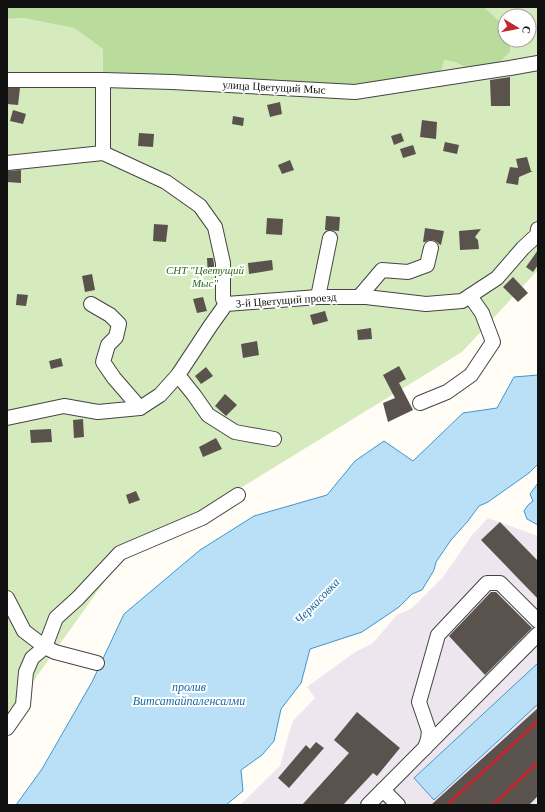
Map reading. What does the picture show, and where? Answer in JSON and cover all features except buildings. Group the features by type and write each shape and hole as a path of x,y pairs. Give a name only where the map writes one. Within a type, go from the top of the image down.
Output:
{"street":[{"name":"улица Цветущий Мыс","path":"7,80 172,82 355,92 538,63"},
{"path":"103,80 103,153"},
{"path":"7,163 103,153 166,182 200,206 215,227 223,263 223,299 226,304"},
{"name":"3-й Цветущий проезд","path":"7,418 64,406 98,412 140,408 160,396 178,375 226,304 318,297 366,297 426,304 462,301 497,278 523,248 537,235 538,229"},
{"path":"318,297 330,238"},
{"path":"359,297 382,270 408,272 426,266 431,248"},
{"path":"420,403 447,392 471,375 493,342 482,313 470,296"},
{"path":"91,304 110,315 118,324 116,337 108,345 103,362 114,378 140,408"},
{"path":"178,375 208,415 235,432 274,439"},
{"path":"7,728 23,705 26,672 32,658 45,647 56,618 78,598 120,553 202,518 238,495"},
{"path":"425,748 429,731 418,702 438,635 487,583 500,583 538,621"},
{"path":"7,598 24,631 45,647 55,652 97,662"},
{"path":"368,805 538,634"},
{"path":"383,790 398,805"}],"shaded area":[{"path":"488,518 538,536 538,663 414,778 435,800 538,704 538,805 240,805 280,766 293,721 315,698 307,687 355,652 373,643 397,615 412,608 443,577 472,535"}],"green space":[{"path":"7,7 484,7 497,19 497,48 510,48 510,52 498,63 467,68 455,62 444,60 438,76 366,84 251,81 172,74 103,76 103,49 74,28 23,18 7,19"},
{"name":"СНТ \"Цветущий Мыс\"","path":"484,7 538,7 538,270 462,352 117,564 7,718 7,19 23,18 74,28 103,49 103,76 442,68 444,60 455,62 467,68 510,52 510,48 537,48 537,8 497,8 497,19"}],"water":[{"name":"пролив Витсатайпаленсалми","path":"538,375 538,464 529,473 488,502 479,506 451,540 436,562 434,570 422,590 412,594 399,607 362,632 310,649 301,683 281,709 274,741 262,755 241,770 243,791 226,805 16,805 42,769 92,682 124,614 200,550 254,516 327,495 355,461 384,441 413,461 463,413 497,408 514,377"},
{"path":"538,483 538,525 527,519 524,511 533,501 530,494"},
{"path":"538,663 538,704 434,800 414,778"}],"railway":[{"path":"447,805 538,721"},
{"path":"493,805 538,762"}],"water label":[{"name":"Черкасовка","path":"317,601"}]}
